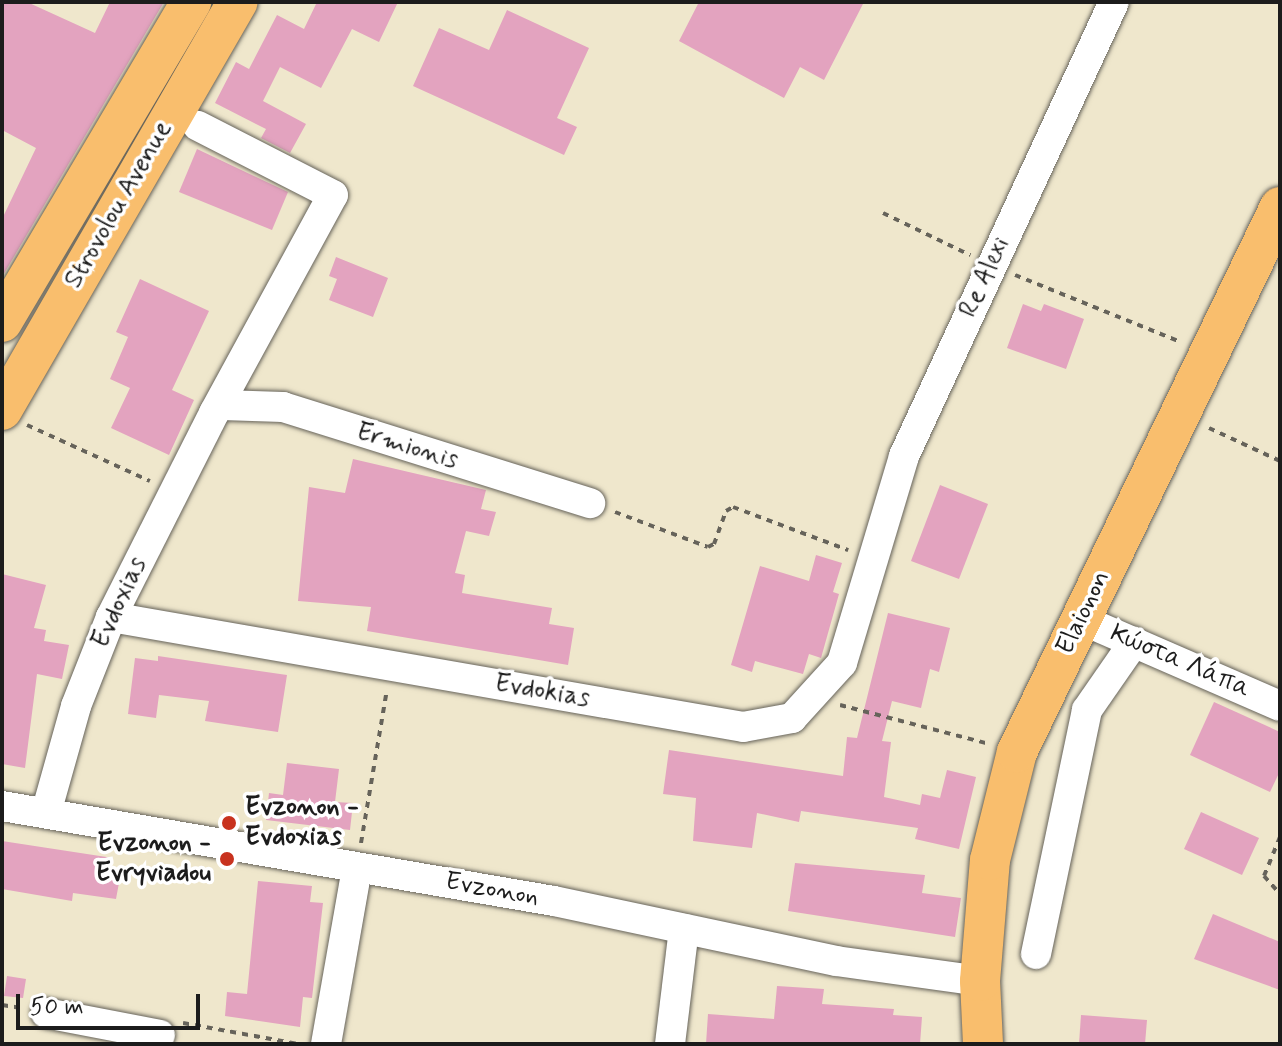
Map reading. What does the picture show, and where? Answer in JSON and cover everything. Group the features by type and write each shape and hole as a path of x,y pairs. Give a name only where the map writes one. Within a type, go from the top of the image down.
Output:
{"main road":[{"name":"Strovolou Avenue","path":"2,322 191,2"},
{"name":"Strovolou Avenue","path":"9,415 238,2"},
{"name":"Elaionon","path":"983,1044 980,981 993,836 1017,752 1280,207"}],"street":[{"name":"Re Alexi","path":"872,559 904,456 1114,2"},
{"name":"Evdoxias","path":"46,813 76,706 111,617 174,492 333,195 198,126"},
{"name":"Ermionis","path":"222,405 283,407 590,503"},
{"name":"Evdokias","path":"111,617 743,727 792,718 815,698 842,663 872,559"},
{"name":"Κώστα Λάπα","path":"1080,619 1280,706"},
{"path":"1036,954 1087,710 1134,642"},
{"name":"Evzonon","path":"2,806 357,868 684,929 836,961 980,981"},
{"path":"326,1044 357,868"},
{"path":"670,1044 684,929"},
{"path":"46,1013 100,1034 160,1035"}],"path":[{"path":"883,213 992,266 1209,353"},
{"path":"9,415 174,492"},
{"path":"1182,415 1280,461"},
{"path":"590,503 708,547 714,544 726,511 733,507 872,559"},
{"path":"357,868 391,664"},
{"path":"815,698 1017,752"},
{"path":"1280,837 1264,876 1280,894"},
{"path":"160,1035 176,1022 299,1044"}],"building":[{"path":"2,2 27,2 95,33 110,2 164,2 2,277 2,219 36,148 2,130"},
{"path":"317,2 398,2 379,42 352,29 321,88 280,67 263,101 306,124 290,153 261,138 266,129 215,103 236,62 249,69 277,15 304,29"},
{"path":"699,2 864,2 824,80 800,67 784,98 679,41"},
{"path":"507,10 589,48 557,118 577,127 564,155 413,86 439,28 489,50"},
{"path":"197,149 288,192 272,230 179,192"},
{"path":"336,257 388,278 373,317 329,300 337,279 329,276"},
{"path":"140,279 209,311 172,390 194,400 169,455 111,428 130,388 110,379 128,337 116,332"},
{"path":"1023,304 1041,311 1044,304 1084,319 1066,369 1007,348"},
{"path":"353,459 486,490 481,509 496,512 489,536 466,531 455,573 465,575 462,593 552,608 549,624 574,628 568,665 367,631 371,607 298,601 309,487 345,493"},
{"path":"940,485 988,504 959,579 911,561"},
{"path":"816,555 842,563 833,592 839,594 821,658 809,654 803,674 755,661 752,672 731,665 760,566 809,581"},
{"path":"2,574 46,585 34,628 46,630 44,641 69,645 62,679 37,674 25,768 2,764"},
{"path":"888,613 950,628 939,672 930,669 921,708 892,701 882,741 891,742 884,797 920,805 922,794 940,798 947,770 976,777 959,849 915,839 918,828 801,811 799,822 757,813 752,848 693,841 696,798 663,794 669,750 843,776 847,737 857,738"},
{"path":"158,656 287,675 278,732 205,721 209,701 159,695 156,718 128,714 135,658 158,661"},
{"path":"1214,702 1280,732 1280,771 1270,792 1190,755"},
{"path":"287,763 339,769 335,802 353,803 350,830 266,820 269,793 283,795"},
{"path":"1201,812 1259,838 1242,875 1184,849"},
{"path":"2,841 113,858 111,870 121,872 116,899 73,893 72,901 2,889"},
{"path":"795,863 925,875 922,893 961,898 955,937 788,911"},
{"path":"258,881 312,886 310,902 323,903 312,998 303,997 300,1027 225,1016 227,992 247,994"},
{"path":"1213,914 1280,942 1280,990 1194,959"},
{"path":"7,976 26,979 23,998 4,996"},
{"path":"777,986 824,989 822,1004 894,1009 893,1015 922,1017 920,1044 706,1044 708,1014 774,1019"},
{"path":"1081,1015 1147,1020 1145,1044 1079,1044"}],"place":[{"name":"Evzonon - Evdoxias","path":"229,823"},
{"name":"Evzonon - Evryviadou","path":"227,859"}]}
